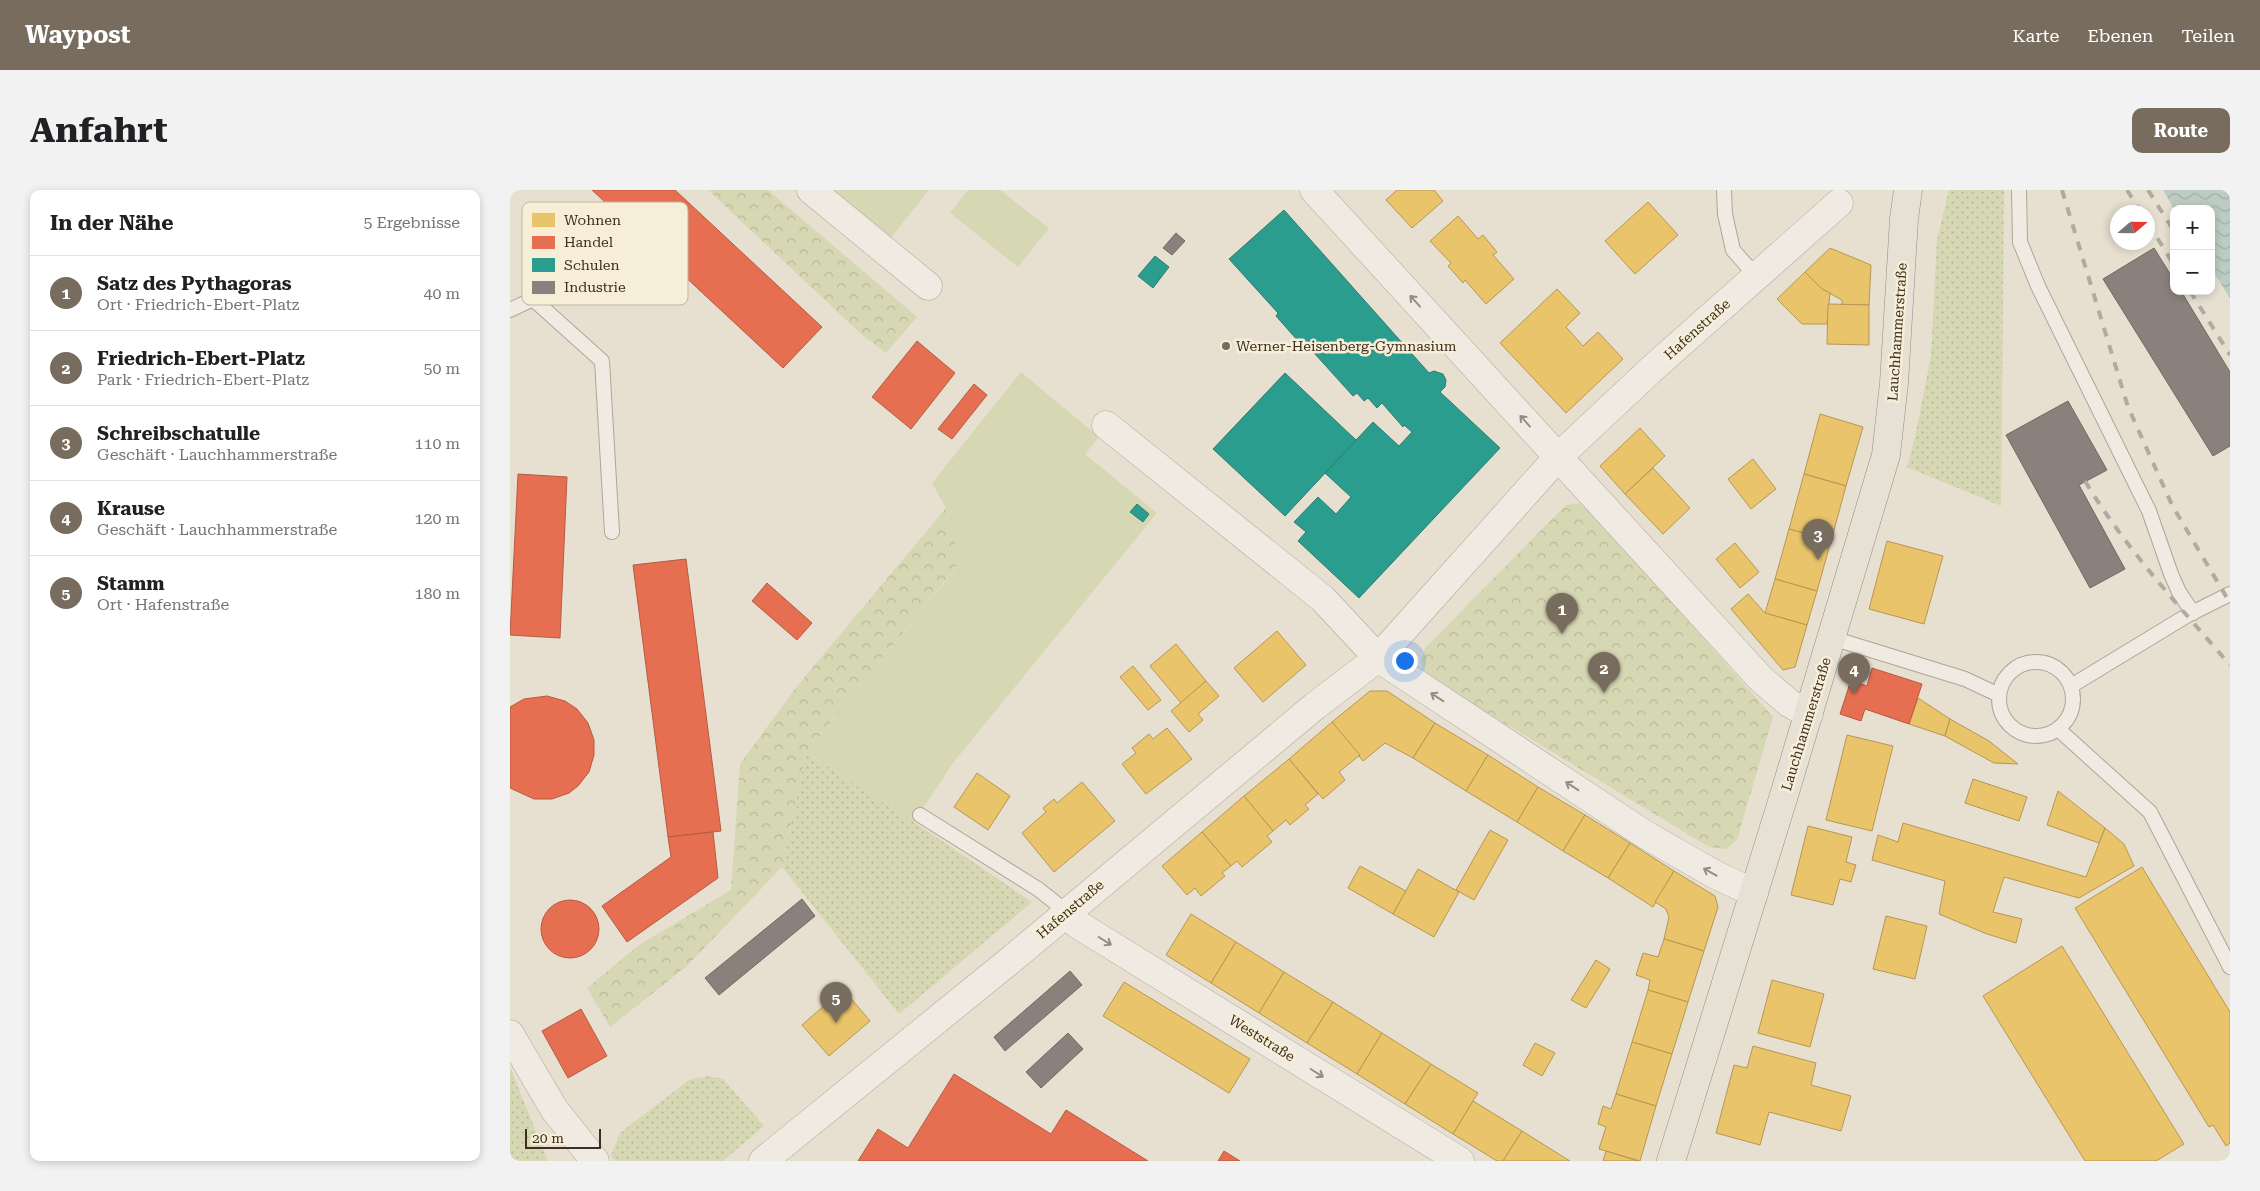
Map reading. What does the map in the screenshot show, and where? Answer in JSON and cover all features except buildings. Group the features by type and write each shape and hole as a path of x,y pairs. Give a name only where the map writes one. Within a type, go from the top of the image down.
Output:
{"main road":[{"name":"Lauchhammerstraße","path":"1671,1161 1809,714 1886,455 1898,345 1904,219 1908,190"}],"street":[{"path":"811,190 928,286"},
{"path":"1314,190 1761,679 1789,703 1809,714"},
{"name":"Hafenstraße","path":"764,1161 1008,963 1066,912 1315,706 1378,658 1558,457 1654,367 1839,203"},
{"path":"1106,425 1323,600 1378,658 1646,835 1714,874 1754,893"},
{"name":"Weststraße","path":"1066,912 1077,924 1460,1161"},
{"path":"510,1034 554,1109 595,1161"}],"lane":[{"path":"1724,190 1725,214 1733,250 1756,276"},
{"path":"2019,190 2020,242 2038,286 2150,511 2171,574 2179,592 2193,613"},
{"path":"510,310 522,304"},
{"path":"540,305 602,361 612,532"},
{"path":"2071,686 2193,613 2230,594"},
{"path":"1832,638 1965,679 1999,695"},
{"path":"2031,662 2044,662 2065,674 2071,686 2074,697 2072,709 2058,729 2047,734 2035,736 2023,734 2013,728 2004,718 2000,707 1999,695 2002,683 2009,673 2019,665 2031,662"},
{"path":"2058,729 2150,812 2230,966"},
{"path":"920,815 1038,889 1066,912"}],"green space":[{"path":"708,190 768,190 917,317 886,353 861,334"},
{"path":"829,190 929,190 890,239"},
{"path":"968,190 1000,190 1049,228 1018,267 950,213"},
{"path":"1949,190 2004,190 2001,506 1907,467 1931,356 1937,239"},
{"path":"1021,372 1099,437 1085,454 1157,513 953,763 914,822 806,753 960,563 946,508 932,483"},
{"path":"1584,503 1773,717 1737,840 1726,849 1709,847 1425,675 1421,661 1425,648 1566,505"},
{"path":"946,508 960,562 806,753 782,867 687,966 610,1027 587,988 639,945 731,890 740,764 798,685"},
{"path":"806,753 914,822 1032,902 899,1014 782,867"},
{"path":"510,1067 547,1159 547,1161 510,1161"},
{"path":"708,1076 723,1079 764,1126 723,1161 615,1161 611,1156 620,1133 689,1080"}],"water":[{"path":"2163,190 2230,190 2230,298 2215,274 2215,205 2172,205"}],"railway":[{"path":"2062,190 2128,407 2172,505 2230,603"},
{"path":"2127,190 2137,205"},
{"path":"2148,190 2170,225"},
{"path":"2155,234 2170,259"},
{"path":"2192,295 2230,355"},
{"path":"2085,481 2135,554 2230,665"}],"place":[{"name":"Werner-Heisenberg-Gymnasium","path":"1226,346"},
{"name":"Schreibschatulle","path":"1818,560"},
{"name":"Satz des Pythagoras","path":"1562,634"},
{"name":"Friedrich-Ebert-Platz","path":"1604,693"},
{"name":"Krause","path":"1854,694"},
{"name":"Stamm","path":"836,1023"}]}
